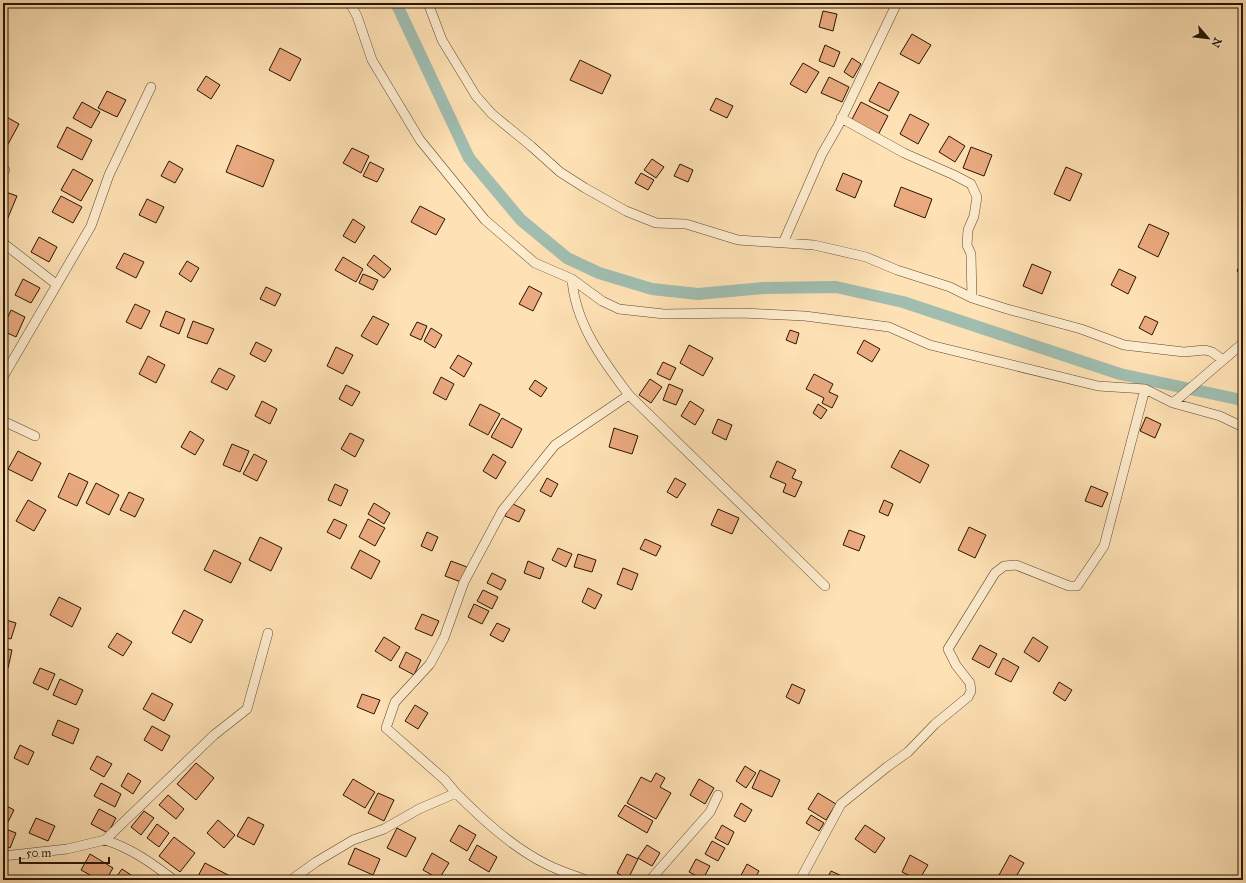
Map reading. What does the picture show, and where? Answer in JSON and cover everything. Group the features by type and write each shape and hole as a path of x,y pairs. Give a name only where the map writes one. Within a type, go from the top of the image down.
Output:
{"street":[{"path":"350,3 357,16 372,60 420,140 485,220 535,263 572,279 602,300 619,309 664,314 741,313 805,316 889,327 930,345 1098,386 1145,389 1173,403 1220,416 1243,427"},
{"path":"428,3 442,40 476,96 492,114 532,146 560,172 605,200 626,211 656,223 686,224 738,240 814,245 866,257 897,270 950,287 972,298 1080,329 1124,345 1184,352 1205,350 1212,352 1223,360"},
{"path":"783,244 822,154 842,118 897,3"},
{"path":"3,377 91,226 109,175 151,87"},
{"path":"842,118 904,153 971,184 977,198 974,216 968,230 968,245 971,254 972,298"},
{"path":"3,243 56,284"},
{"path":"572,279 582,321 604,363 629,395 825,586"},
{"path":"1173,403 1213,367 1243,343"},
{"path":"800,880 840,804 886,767 908,752 935,724 968,697 971,691 970,683 956,665 948,649 995,573 1004,566 1016,565 1068,586 1077,586 1104,546 1145,389"},
{"path":"586,880 548,865 515,845 472,809 445,780 386,728 395,702 430,664 444,638 464,582 502,511 555,445 629,395"},
{"path":"3,421 35,436"},
{"path":"3,856 67,849 105,840 209,740 247,709 268,633"},
{"path":"291,880 316,862 353,840 384,829 419,809 456,793"},
{"path":"650,880 710,812 718,795"},
{"path":"105,840 134,853 174,880"}],"building":[{"path":"823,11 837,14 833,31 819,27"},
{"path":"912,34 931,45 919,64 900,54"},
{"path":"825,45 840,52 834,67 819,61"},
{"path":"280,48 301,59 290,81 269,70"},
{"path":"852,58 861,64 853,78 844,72"},
{"path":"580,60 611,75 602,94 570,80"},
{"path":"803,63 819,72 806,93 790,84"},
{"path":"206,76 220,85 211,99 197,90"},
{"path":"829,77 849,87 842,102 821,93"},
{"path":"879,82 899,92 889,111 869,101"},
{"path":"107,91 126,100 117,117 98,108"},
{"path":"716,98 733,106 727,118 710,110"},
{"path":"82,102 100,112 91,128 73,118"},
{"path":"861,102 888,116 878,135 851,121"},
{"path":"910,114 929,124 918,144 900,134"},
{"path":"3,115 19,124 7,146 3,144"},
{"path":"67,127 92,140 82,160 57,147"},
{"path":"949,136 965,146 955,162 939,152"},
{"path":"237,145 274,160 263,187 226,172"},
{"path":"971,147 992,155 984,176 963,168"},
{"path":"352,148 369,156 361,173 343,163"},
{"path":"652,159 664,167 656,178 644,170"},
{"path":"169,161 183,169 175,183 161,176"},
{"path":"370,162 384,169 377,182 363,176"},
{"path":"680,164 693,170 688,182 674,176"},
{"path":"1066,167 1082,174 1070,201 1054,194"},
{"path":"73,169 93,180 81,201 61,190"},
{"path":"641,173 654,180 648,190 635,183"},
{"path":"843,173 862,181 855,198 836,190"},
{"path":"901,187 932,199 925,218 894,206"},
{"path":"3,191 17,196 7,220 3,219"},
{"path":"61,196 82,207 73,223 52,212"},
{"path":"147,199 164,207 156,223 139,215"},
{"path":"420,206 445,219 436,235 411,222"},
{"path":"353,219 365,227 355,243 343,236"},
{"path":"1149,224 1169,233 1158,257 1138,247"},
{"path":"39,237 57,247 49,262 31,252"},
{"path":"124,253 144,262 136,278 116,268"},
{"path":"374,255 391,269 384,278 367,265"},
{"path":"343,257 363,269 356,282 335,270"},
{"path":"1243,259 1243,274 1237,271"},
{"path":"187,261 199,268 191,282 179,274"},
{"path":"1032,264 1051,272 1042,294 1023,286"},
{"path":"1119,269 1136,277 1128,294 1111,285"},
{"path":"363,274 378,280 373,290 359,283"},
{"path":"23,279 40,288 31,303 15,295"},
{"path":"529,286 542,293 533,311 519,304"},
{"path":"266,287 281,294 275,306 260,299"},
{"path":"135,304 150,311 141,329 126,322"},
{"path":"11,310 25,317 16,337 3,331"},
{"path":"166,311 185,319 179,334 160,326"},
{"path":"373,316 389,324 377,345 361,336"},
{"path":"1145,316 1158,322 1152,335 1139,328"},
{"path":"193,321 214,329 207,344 187,337"},
{"path":"417,322 427,326 421,340 410,335"},
{"path":"431,328 442,335 435,348 424,341"},
{"path":"790,330 799,333 796,344 786,340"},
{"path":"864,340 880,349 872,362 857,353"},
{"path":"256,342 272,350 265,362 250,354"},
{"path":"689,345 713,358 703,376 680,363"},
{"path":"336,347 353,355 343,374 327,366"},
{"path":"458,355 472,363 464,377 450,368"},
{"path":"148,356 165,365 156,383 139,374"},
{"path":"663,362 676,368 670,380 657,374"},
{"path":"219,368 235,376 227,390 211,382"},
{"path":"814,374 833,384 829,392 838,396 832,408 822,403 824,398 806,389"},
{"path":"441,377 454,384 446,400 433,393"},
{"path":"650,379 662,387 651,403 639,395"},
{"path":"535,380 547,388 541,397 529,389"},
{"path":"669,384 683,390 676,405 663,400"},
{"path":"346,385 360,392 352,406 339,399"},
{"path":"262,401 277,409 270,424 255,416"},
{"path":"690,401 704,410 695,425 681,416"},
{"path":"480,404 500,414 488,435 469,425"},
{"path":"818,404 827,410 821,419 813,413"},
{"path":"1146,417 1161,424 1155,438 1140,431"},
{"path":"502,418 522,429 512,448 491,437"},
{"path":"718,419 732,425 726,440 712,433"},
{"path":"614,428 638,436 632,454 609,447"},
{"path":"190,431 204,440 195,455 181,447"},
{"path":"350,433 364,440 355,457 341,449"},
{"path":"232,444 249,451 240,472 223,465"},
{"path":"900,450 929,465 920,483 891,467"},
{"path":"18,451 41,463 32,481 8,469"},
{"path":"254,454 267,461 257,481 243,474"},
{"path":"493,454 506,462 496,479 483,471"},
{"path":"777,461 796,470 792,478 802,482 795,497 783,492 786,484 770,477"},
{"path":"69,473 88,482 77,506 58,497"},
{"path":"547,478 558,484 551,497 540,491"},
{"path":"675,478 686,484 677,498 667,492"},
{"path":"96,483 119,495 109,515 86,503"},
{"path":"335,484 348,490 341,506 328,500"},
{"path":"1091,486 1108,493 1102,507 1085,501"},
{"path":"129,492 144,499 135,517 120,510"},
{"path":"28,500 46,510 34,531 16,521"},
{"path":"884,500 893,504 888,516 879,512"},
{"path":"374,503 390,513 384,524 368,514"},
{"path":"511,503 525,510 519,522 505,516"},
{"path":"718,509 739,518 732,534 711,525"},
{"path":"334,519 347,525 340,539 327,532"},
{"path":"368,519 385,528 375,546 359,537"},
{"path":"969,527 986,535 975,558 958,550"},
{"path":"849,530 865,536 859,551 843,545"},
{"path":"427,532 438,537 432,551 421,546"},
{"path":"260,537 282,548 271,571 249,560"},
{"path":"645,539 661,546 656,556 640,549"},
{"path":"558,548 572,554 566,567 552,560"},
{"path":"214,550 241,563 231,583 204,570"},
{"path":"360,550 380,561 371,579 351,568"},
{"path":"578,554 596,560 592,572 574,567"},
{"path":"451,561 467,567 461,582 445,576"},
{"path":"528,561 544,568 540,579 524,573"},
{"path":"623,568 638,574 632,590 617,584"},
{"path":"492,573 506,580 501,590 487,583"},
{"path":"588,588 602,595 595,609 582,602"},
{"path":"483,590 498,597 492,609 477,601"},
{"path":"59,597 81,608 72,627 50,615"},
{"path":"474,604 489,611 482,624 468,617"},
{"path":"184,610 203,620 191,643 172,633"},
{"path":"422,614 439,621 432,636 415,629"},
{"path":"3,619 16,623 11,639 3,637"},
{"path":"497,623 510,629 503,642 490,635"},
{"path":"117,633 132,642 123,656 108,647"},
{"path":"384,637 400,647 391,661 375,651"},
{"path":"1033,637 1048,647 1039,662 1024,652"},
{"path":"980,645 997,654 989,668 972,659"},
{"path":"3,648 12,650 8,668 3,667"},
{"path":"406,652 421,660 414,675 399,667"},
{"path":"1003,658 1019,667 1011,682 995,674"},
{"path":"40,668 55,674 48,690 33,683"},
{"path":"60,679 83,690 76,705 53,695"},
{"path":"1059,682 1072,690 1065,701 1053,693"},
{"path":"792,684 805,690 799,704 786,697"},
{"path":"152,693 173,704 164,721 143,709"},
{"path":"362,694 380,700 374,714 357,707"},
{"path":"415,705 428,713 418,729 405,721"},
{"path":"58,720 79,729 73,744 52,735"},
{"path":"152,726 170,736 162,751 144,740"},
{"path":"20,745 34,752 28,765 14,758"},
{"path":"97,756 112,764 104,777 90,769"},
{"path":"196,763 214,778 196,800 177,784"},
{"path":"745,766 756,773 746,788 736,781"},
{"path":"760,770 780,780 772,797 752,788"},
{"path":"128,773 141,781 133,794 121,786"},
{"path":"656,773 665,778 660,787 671,793 656,819 627,803 641,777 651,782"},
{"path":"353,779 375,792 365,808 343,795"},
{"path":"699,779 714,788 705,804 690,795"},
{"path":"101,783 121,794 115,807 94,796"},
{"path":"378,793 394,800 384,821 368,813"},
{"path":"818,793 836,804 826,820 808,809"},
{"path":"168,795 184,809 176,819 159,805"},
{"path":"741,803 752,810 745,822 734,816"},
{"path":"3,804 14,810 7,824 3,822"},
{"path":"625,805 653,821 647,833 618,816"},
{"path":"99,809 116,818 108,833 91,824"},
{"path":"144,811 154,818 141,835 131,827"},
{"path":"811,815 824,823 819,831 806,823"},
{"path":"248,817 264,825 254,845 237,836"},
{"path":"36,818 55,826 48,841 29,833"},
{"path":"218,820 235,835 224,848 207,833"},
{"path":"157,824 169,833 159,847 147,838"},
{"path":"459,825 476,835 467,851 450,841"},
{"path":"722,825 734,832 728,845 715,838"},
{"path":"865,825 885,838 875,853 855,839"},
{"path":"3,828 16,833 10,848 3,845"},
{"path":"397,828 416,838 406,857 387,848"},
{"path":"174,837 195,853 180,872 159,856"},
{"path":"712,841 725,848 718,861 705,854"},
{"path":"477,845 497,857 489,872 469,860"},
{"path":"647,845 660,853 652,866 638,858"},
{"path":"355,848 380,859 373,875 348,864"},
{"path":"432,853 449,863 439,879 423,870"},
{"path":"90,854 113,868 106,880 99,880 81,870"},
{"path":"627,854 638,859 628,879 617,873"},
{"path":"910,855 928,865 919,880 902,872"},
{"path":"1010,855 1024,863 1014,880 1009,880 999,875"},
{"path":"696,859 710,866 703,879 689,872"},
{"path":"205,863 230,876 228,880 196,880"},
{"path":"747,864 759,871 754,880 740,880 739,879"},
{"path":"122,869 137,879 114,880"},
{"path":"831,871 842,876 840,880 826,880"}],"waterway":[{"path":"396,3 469,158 521,220 567,258 599,273 652,289 698,294 764,288 836,287 903,302 1120,374 1237,399 1243,402"}]}
